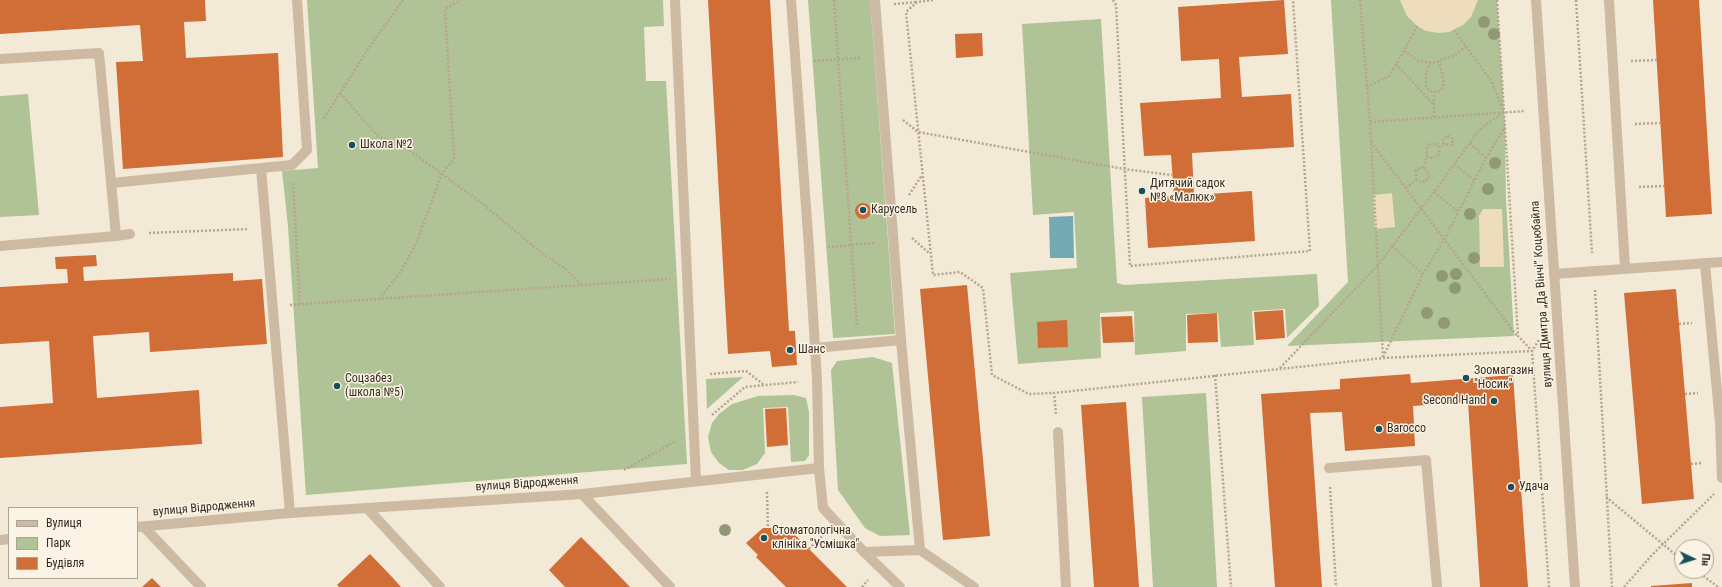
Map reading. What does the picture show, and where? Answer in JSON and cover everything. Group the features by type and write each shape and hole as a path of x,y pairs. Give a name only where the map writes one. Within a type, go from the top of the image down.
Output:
{"street":[{"path":"112,183 292,164 307,150 297,0"},
{"path":"675,0 693,374 696,481"},
{"path":"791,0 809,248 817,380 819,468 823,508 864,552 900,587"},
{"name":"вулиця Дмитра „Да Вінчі” Коцюбайла","path":"1536,0 1542,110 1575,587"},
{"path":"1609,0 1625,268"},
{"path":"876,2 901,340 920,550"},
{"path":"0,59 99,53 116,236"},
{"path":"261,168 290,513"},
{"path":"0,246 130,234"},
{"path":"1554,274 1593,270 1722,262"},
{"path":"1705,264 1721,423 1722,478"},
{"path":"815,348 901,340"},
{"path":"1058,432 1066,587"},
{"path":"1329,468 1426,460 1437,587"},
{"name":"вулиця Відродження","path":"140,527 290,513 582,494 819,468"},
{"path":"582,494 670,587"},
{"path":"367,508 440,587"},
{"path":"140,527 201,587"},
{"path":"864,552 920,550 974,587"}],"path":[{"path":"307,150 316,130 403,0"},
{"path":"379,299 400,273 416,244 442,174 454,159 445,9 462,0"},
{"path":"834,0 858,344"},
{"path":"876,2 917,2 933,0"},
{"path":"1113,0 1116,5 1130,266 1310,251 1293,0"},
{"path":"1360,0 1370,122 1383,358"},
{"path":"1497,0 1518,336"},
{"path":"1576,0 1612,587"},
{"path":"917,2 906,12 932,275 960,272 983,288 992,375 1029,394 1054,393 1383,358 1532,351"},
{"path":"1367,87 1389,76 1416,26"},
{"path":"1454,30 1492,82 1504,112"},
{"path":"1404,50 1419,61 1430,62 1439,61 1455,55 1466,46"},
{"path":"795,62 880,57"},
{"path":"1613,62 1657,60"},
{"path":"1430,62 1426,74 1426,84 1428,91 1438,92 1443,87 1444,82 1439,61"},
{"path":"1396,64 1434,105"},
{"path":"1434,92 1434,117"},
{"path":"340,94 378,136 406,148 478,200 543,254 563,267 581,285"},
{"path":"884,105 918,132 1124,169 1172,175"},
{"path":"1370,122 1542,110"},
{"path":"1280,369 1377,266 1480,129 1504,112"},
{"path":"1617,125 1660,123"},
{"path":"1383,358 1423,274 1444,240 1457,211 1505,127"},
{"path":"1424,168 1427,156 1426,151 1429,144 1436,144 1439,146 1444,144 1452,145 1453,138 1447,136 1443,140 1444,144"},
{"path":"1371,141 1444,240 1518,336 1532,351 1549,587"},
{"path":"1470,143 1486,158"},
{"path":"1427,156 1431,158 1437,156 1439,154 1439,146"},
{"path":"292,164 300,304"},
{"path":"1454,164 1474,180"},
{"path":"1416,180 1421,182 1426,181 1429,173 1424,168"},
{"path":"1416,180 1416,170 1424,168"},
{"path":"1406,188 1416,180"},
{"path":"1620,188 1664,186"},
{"path":"1434,192 1457,211"},
{"path":"130,234 267,228"},
{"path":"809,248 894,241"},
{"path":"1392,246 1423,274"},
{"path":"272,306 688,277"},
{"path":"693,374 746,372 763,384"},
{"path":"1215,375 1231,587"},
{"path":"624,470 695,429 745,386 817,380"},
{"path":"1054,393 1058,432"},
{"path":"1329,468 1336,587"},
{"path":"1624,587 1662,544 1717,492"},
{"path":"1606,497 1674,554"},
{"path":"768,528 769,513"},
{"path":"1708,579 1718,587"}],"green space":[{"path":"307,0 663,0 664,26 644,27 646,81 666,81 687,464 306,495 288,226 282,171 318,168"},
{"path":"808,0 870,0 895,334 833,338"},
{"path":"1331,0 1497,0 1505,127 1506,200 1514,336 1287,346 1348,282"},
{"path":"1101,19 1117,283 1124,285 1317,274 1319,306 1287,338 1285,309 1252,311 1254,345 1221,347 1218,313 1186,314 1186,351 1135,355 1134,311 1100,313 1101,358 1018,364 1010,273 1077,268 1074,212 1033,215 1022,24"},
{"path":"28,94 39,215 0,217 0,96"},
{"path":"873,357 892,363 910,535 880,536 865,528 838,490 831,370 837,361"},
{"path":"743,377 707,409 706,379"},
{"path":"1206,393 1217,587 1153,587 1142,397"},
{"path":"794,395 806,398 809,412 809,455 805,461 791,462 788,407 763,408 765,453 757,464 743,470 729,470 719,463 711,452 708,437 712,423 719,414 732,404 758,396"}],"shaded area":[{"path":"1400,0 1478,0 1471,17 1463,25 1449,32 1438,33 1426,31 1417,26 1407,16"},
{"path":"1392,193 1395,227 1375,229 1373,195"},
{"path":"1483,209 1502,209 1504,267 1480,267 1479,216"}],"water":[{"path":"1073,216 1074,258 1050,258 1049,217"}],"building":[{"path":"0,0 205,0 206,21 184,22 186,58 278,53 283,157 123,169 116,62 143,61 140,25 0,34"},
{"path":"708,0 770,0 789,331 795,331 797,365 772,367 770,351 728,354"},
{"path":"1284,0 1288,54 1239,57 1242,97 1291,94 1294,147 1192,153 1194,195 1252,191 1255,241 1148,248 1145,198 1174,196 1171,155 1144,156 1140,103 1221,98 1219,59 1181,61 1178,7"},
{"path":"1653,0 1699,0 1712,214 1666,217"},
{"path":"982,33 983,56 956,58 955,34"},
{"name":"Карусель","path":"860,203 866,203 871,208 869,217 866,219 860,219 855,214 855,208"},
{"path":"96,255 97,266 83,267 84,281 233,273 233,281 262,279 267,344 150,352 149,332 93,336 97,398 199,390 202,444 0,458 0,407 53,403 49,341 0,344 0,287 68,283 67,269 56,269 55,257"},
{"path":"967,285 990,536 943,540 920,289"},
{"path":"1676,289 1694,499 1642,504 1624,293"},
{"path":"1283,310 1285,338 1256,340 1254,312"},
{"path":"1217,313 1218,342 1188,343 1187,315"},
{"path":"1132,316 1134,342 1103,343 1101,317"},
{"path":"1067,320 1068,347 1038,348 1037,322"},
{"path":"1410,374 1411,383 1513,375 1528,587 1480,587 1468,402 1413,406 1415,446 1345,451 1342,412 1310,413 1322,587 1275,587 1261,394 1340,389 1340,379"},
{"path":"1126,402 1139,587 1094,587 1081,405"},
{"path":"786,408 788,445 767,447 765,409"},
{"path":"786,526 847,587 786,587 756,557 758,555 746,543 763,528 776,528 780,533"},
{"path":"581,537 630,587 565,587 549,570"},
{"path":"370,554 401,587 339,587 337,585"},
{"path":"152,578 161,587 142,587"},
{"path":"1692,583 1692,587 1651,587 1651,586"}],"place":[{"name":"Школа №2","path":"352,145"},
{"name":"Дитячий садок №8 «Малюк»","path":"1142,191"},
{"name":"Карусель","path":"863,210"},
{"name":"Шанс","path":"790,350"},
{"name":"Зоомагазин \"Носик\"","path":"1466,378"},
{"name":"Соцзабез (школа №5)","path":"337,386"},
{"name":"Second Hand","path":"1494,401"},
{"name":"Barocco","path":"1379,429"},
{"name":"Удача","path":"1511,487"},
{"name":"Стоматологічна клініка \"Усмішка\"","path":"764,538"}]}
